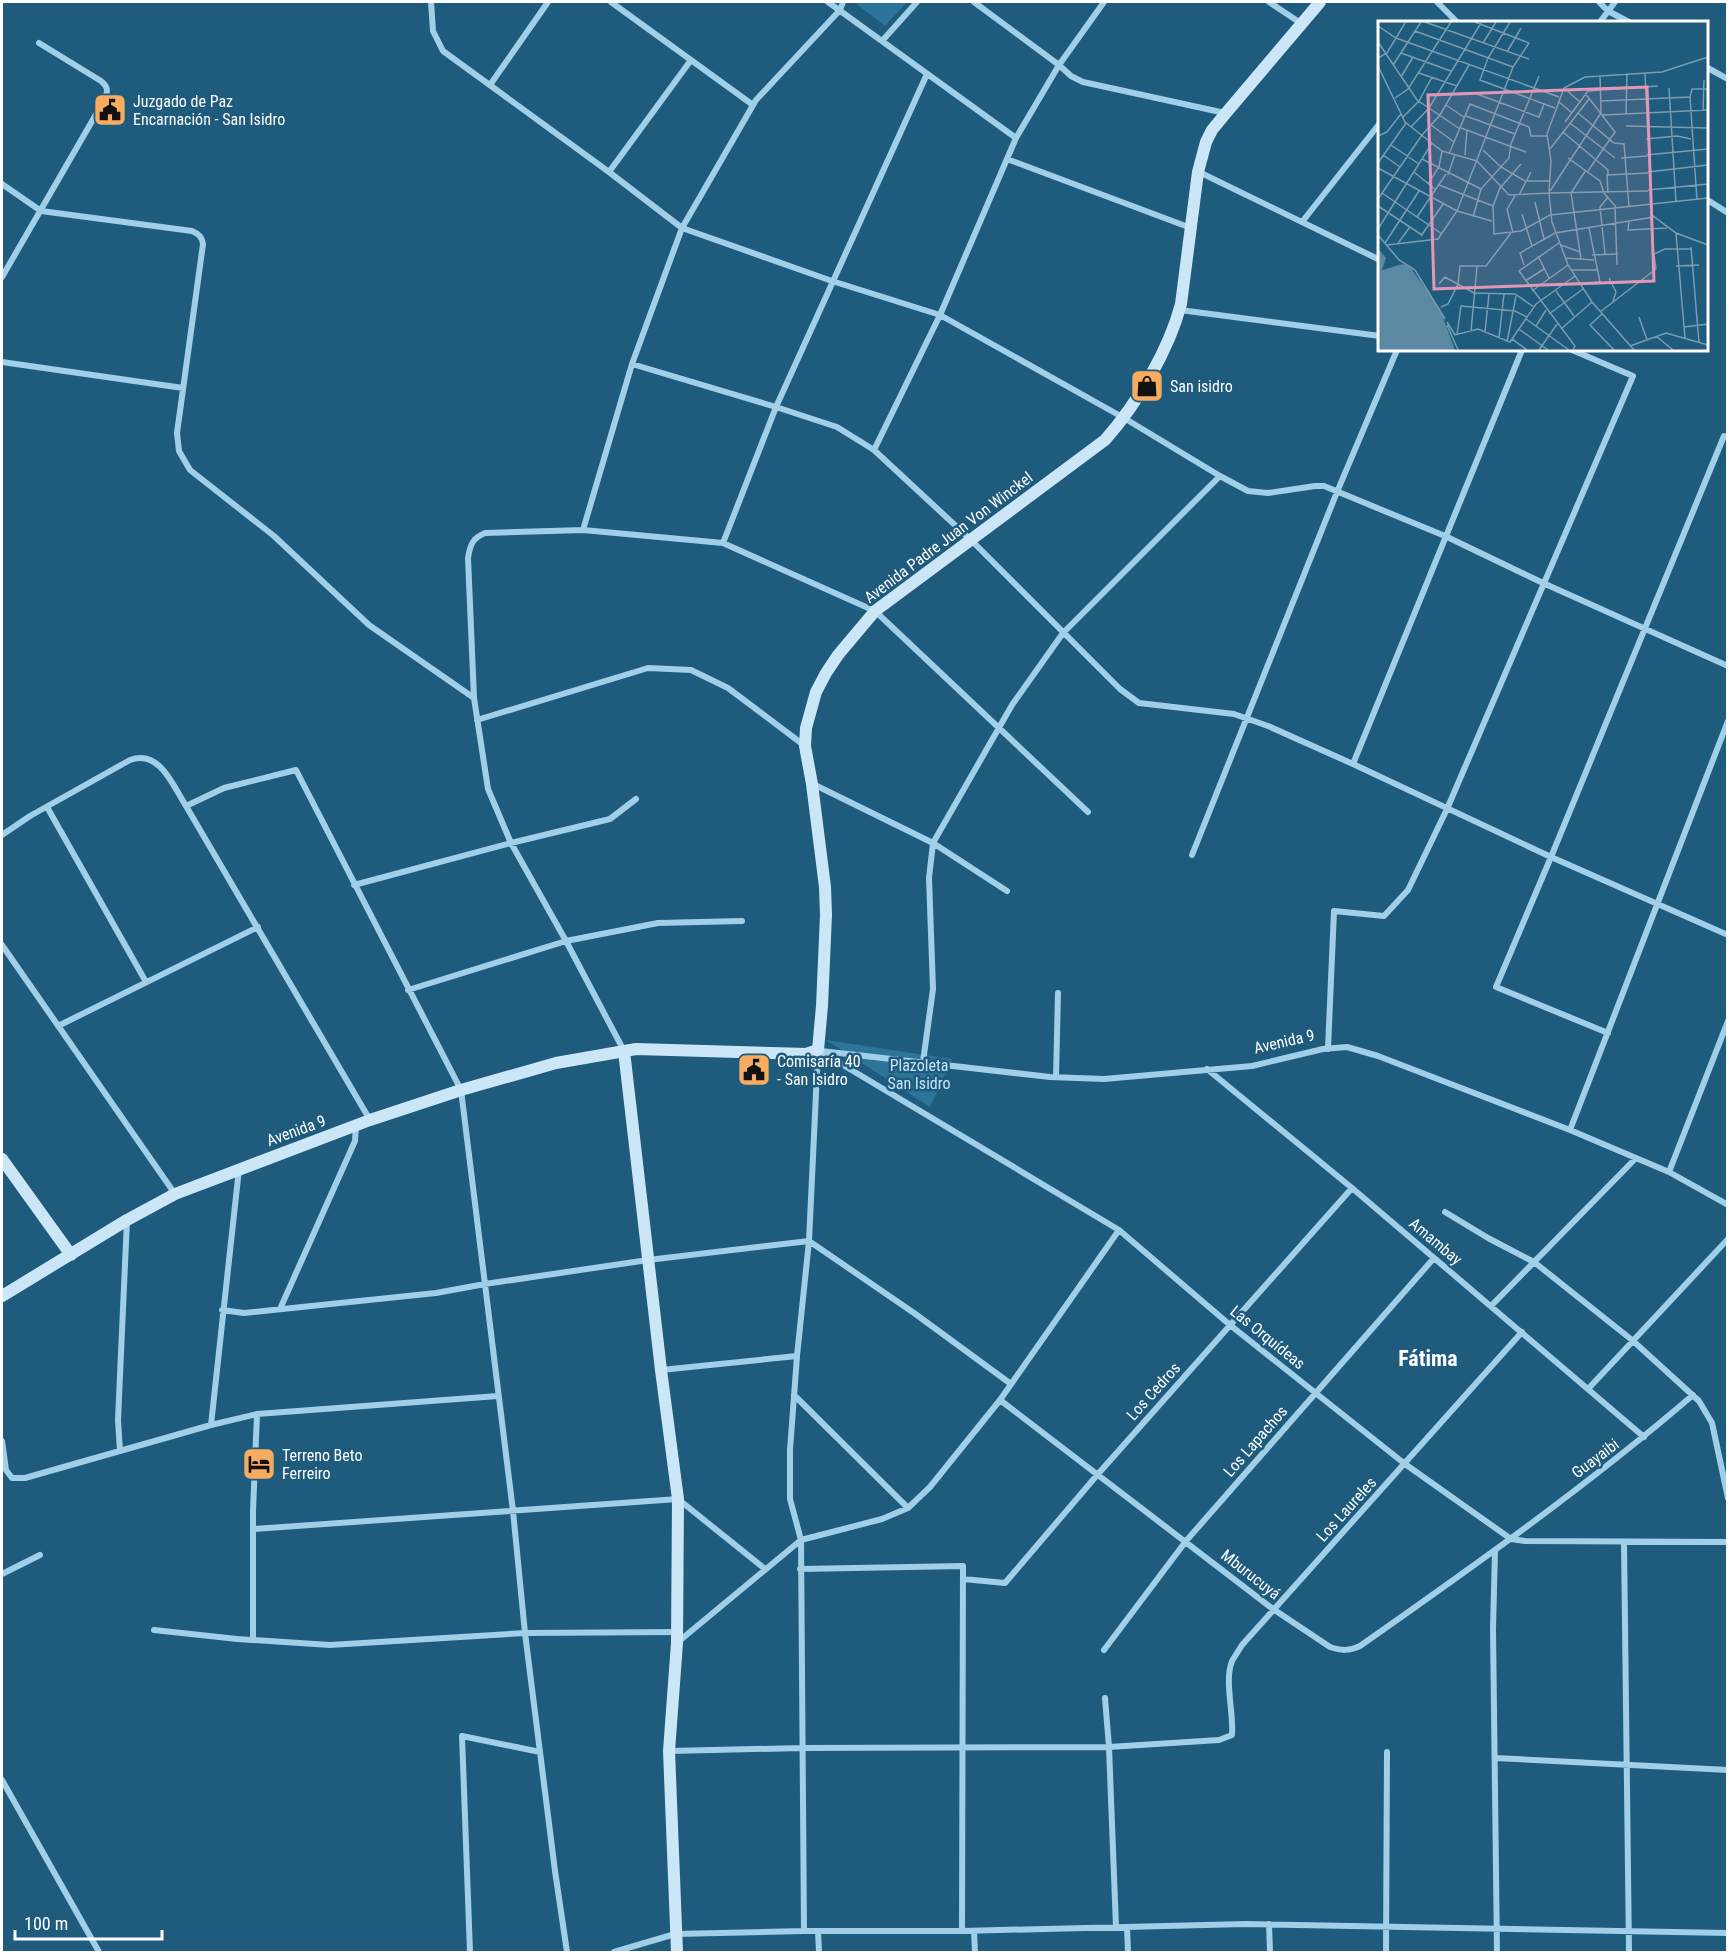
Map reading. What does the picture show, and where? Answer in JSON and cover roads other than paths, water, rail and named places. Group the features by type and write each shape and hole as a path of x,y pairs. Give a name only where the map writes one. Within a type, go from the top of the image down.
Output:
{"main road":[{"name":"Avenida Padre Juan Von Winckel","path":"818,1050 826,915 825,887 805,746 806,728 816,692 826,673 875,611 1105,440 1124,418 1164,351 1180,310 1198,172 1206,142 1212,130 1320,2"},
{"path":"677,1953 669,1751 677,1637 678,1499 624,1051 636,1049 806,1054 818,1050"},
{"name":"Avenida 9","path":"2,1296 127,1220 175,1194 356,1125 461,1090 556,1063 624,1051"},
{"path":"2,1159 71,1255"}],"street":[{"path":"431,2 433,31 443,51 682,228 832,281 940,315 1124,418 1248,491 1268,493 1324,486 1445,536 1543,583 1728,666"},
{"path":"490,85 549,2"},
{"path":"611,2 753,105"},
{"path":"828,2 1016,138"},
{"path":"583,530 632,364 682,228 756,100 840,10 843,2"},
{"path":"882,41 917,2"},
{"path":"974,2 1071,76 1083,82 1226,113"},
{"path":"874,450 940,315 1016,138 1059,65 1104,2"},
{"path":"1269,2 1302,24"},
{"path":"1437,2 1456,21"},
{"path":"1599,2 1608,11 1627,21"},
{"path":"1601,21 1615,2"},
{"path":"2,277 106,97 107,91 101,81 39,43"},
{"path":"609,172 691,60"},
{"path":"1708,68 1728,80"},
{"path":"723,543 776,407 927,74"},
{"path":"1302,222 1378,126"},
{"path":"1007,159 1191,228"},
{"path":"1198,172 1378,259"},
{"path":"2,184 41,211 192,231 198,234 203,244 177,433 179,451 190,470 274,536 369,625 474,698"},
{"path":"1708,200 1728,213"},
{"path":"1180,310 1378,336"},
{"path":"1192,855 1337,492 1398,351"},
{"path":"1353,764 1522,351"},
{"path":"1328,1049 1334,911 1384,916 1408,890 1447,809 1633,376 1574,351"},
{"path":"2,362 183,388"},
{"path":"632,364 837,427 874,450 970,540 1120,689 1139,704 1234,714 1248,719 1353,764 1551,857 1728,935"},
{"path":"1608,1033 1496,987 1724,436"},
{"path":"923,1062 933,989 929,878 933,843 1012,705 1063,633 1220,476"},
{"path":"624,1051 511,843 488,789 474,698 468,558 470,547 476,537 484,533 583,530 723,543 875,611 1088,812"},
{"path":"477,720 648,668 691,670 728,688 805,746"},
{"path":"1570,1130 1728,721"},
{"path":"2,835 47,807 138,758 153,760 161,766 370,1120"},
{"path":"186,806 224,788 296,770 461,1090 513,1511 525,1633 567,1953"},
{"path":"812,784 933,843 1007,891"},
{"path":"354,885 610,819 636,799"},
{"path":"47,807 146,982"},
{"path":"408,990 566,941 658,923 742,921"},
{"path":"58,1026 258,927"},
{"path":"2,945 175,1194"},
{"path":"1056,1077 1058,993"},
{"path":"1669,1172 1728,1021"},
{"name":"Avenida 9","path":"818,1050 1056,1077 1104,1079 1252,1066 1347,1047 1378,1056 1570,1130 1669,1172 1728,1205"},
{"path":"804,1931 801,1540 790,1499 790,1450 809,1241 818,1050"},
{"name":"Las Orquídeas","path":"818,1050 1119,1230 1230,1325 1405,1464 1511,1539"},
{"name":"Amambay","path":"1207,1069 1434,1257 1644,1437"},
{"path":"280,1309 356,1141 356,1125"},
{"path":"1491,1306 1636,1158"},
{"path":"211,1425 239,1169"},
{"name":"Los Cedros","path":"963,1580 1005,1583 1098,1474 1352,1188"},
{"path":"1445,1212 1534,1262 1632,1340 1699,1401 1712,1423 1728,1498"},
{"path":"120,1451 118,1420 127,1220"},
{"path":"154,1630 330,1645 525,1633 677,1637 801,1540 882,1519 908,1508 930,1487 1000,1400 1119,1230"},
{"path":"1588,1389 1728,1239"},
{"path":"222,1310 244,1313 436,1293 648,1260 809,1241 914,1313 1011,1384"},
{"name":"Los Lapachos","path":"1104,1650 1186,1541 1434,1257"},
{"name":"Los Laureles","path":"1109,1747 1220,1740 1232,1735 1233,1720 1229,1679 1232,1662 1242,1645 1522,1332"},
{"path":"661,1370 797,1356"},
{"path":"794,1395 908,1508"},
{"name":"Guayaibi","path":"1495,1551 1644,1437 1693,1395"},
{"path":"2,1441 6,1470 12,1478 25,1478 257,1414 498,1396"},
{"name":"Mburucuyá","path":"1000,1400 1273,1609 1330,1647 1340,1651 1360,1646 1495,1551"},
{"path":"253,1640 253,1511 257,1414"},
{"path":"254,1529 678,1499 765,1569"},
{"path":"1511,1539 1728,1542"},
{"path":"1624,1542 1629,1953"},
{"path":"1495,1551 1492,1629 1497,1953"},
{"path":"2,1574 40,1555"},
{"path":"800,1569 963,1566 962,1931"},
{"path":"1104,1698 1109,1747 1116,1927"},
{"path":"470,1953 462,1736 540,1752"},
{"path":"669,1751 1109,1747"},
{"path":"1386,1953 1387,1752"},
{"path":"1495,1758 1728,1770"},
{"path":"2,1780 99,1953"},
{"path":"614,1953 675,1934 804,1931 974,1931 1269,1924 1728,1933"},
{"path":"1269,1924 1270,1953"},
{"path":"1127,1927 1128,1953"},
{"path":"818,1931 819,1953"},
{"path":"974,1931 975,1953"}],"place":[{"name":"Juzgado de Paz Encarnación - San Isidro","path":"110,110"},
{"name":"San isidro","path":"1147,386"},
{"name":"Comisaría 40 - San Isidro","path":"754,1070"},
{"name":"Terreno Beto Ferreiro","path":"259,1464"}],"district":[{"name":"Fátima","path":"1428,1358"}],"park label":[{"name":"Plazoleta San Isidro","path":"919,1074"}]}
